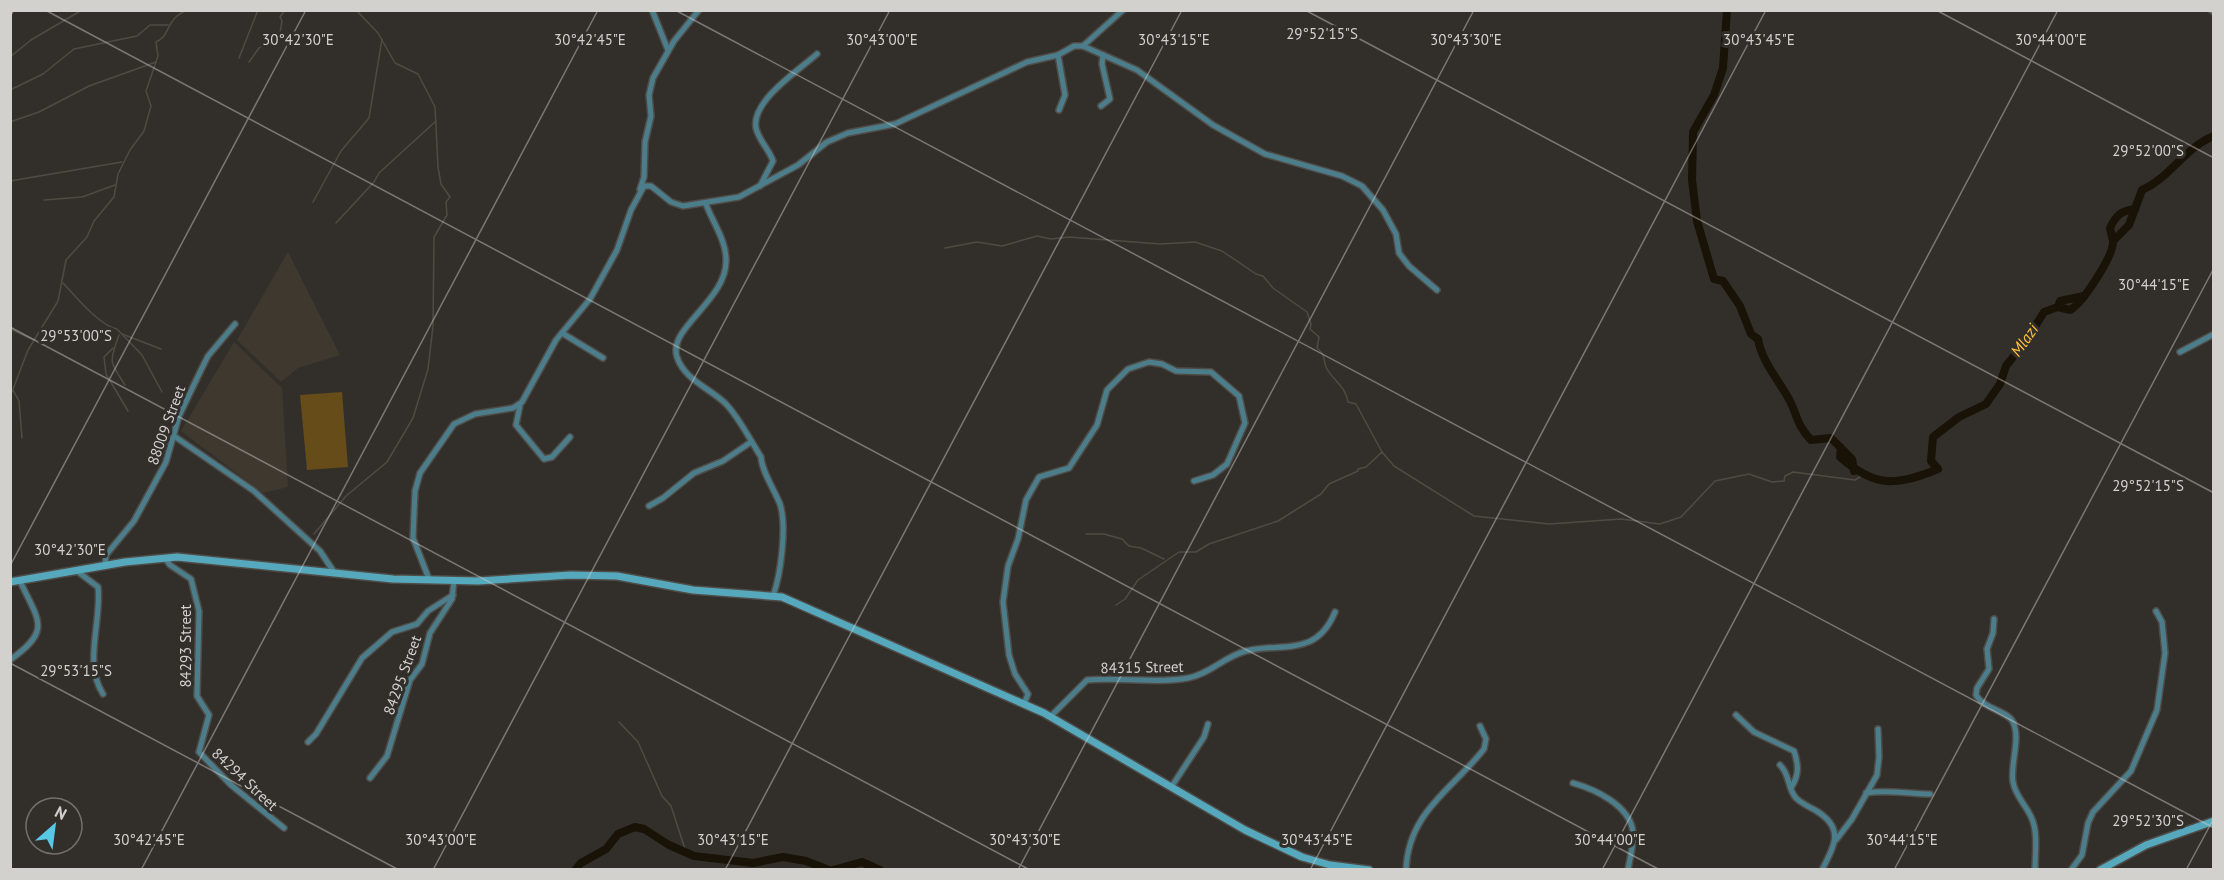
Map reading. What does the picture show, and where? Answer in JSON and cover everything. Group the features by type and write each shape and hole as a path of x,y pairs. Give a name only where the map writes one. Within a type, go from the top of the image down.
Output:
{"street":[{"path":"652,10 668,50"},
{"path":"570,437 552,457 544,459 516,425 520,405 562,333 590,299 617,250 644,177 645,142 651,116 650,91 653,78 668,50 699,10"},
{"path":"1083,46 1123,10"},
{"path":"639,191 648,185 674,204 706,204 739,197 798,165 827,142 848,133 896,124 1027,62 1058,56 1074,46 1083,46 1137,70 1213,125 1265,154 1342,176 1362,186 1383,210 1396,234 1399,253 1409,266 1437,290"},
{"path":"760,187 773,161 760,140 756,126 761,106 771,93 817,54"},
{"path":"1101,106 1110,99 1102,64 1103,55"},
{"path":"1058,56 1065,95 1059,110"},
{"path":"706,204 725,250 726,267 712,300 677,339 676,354 688,375 727,405 761,456 782,514 780,575 773,596"},
{"name":"88009 Street","path":"105,566 106,555 134,520 171,450 179,416 208,356 235,324"},
{"path":"562,333 603,358"},
{"path":"2180,352 2214,334"},
{"path":"1024,704 1028,694 1010,661 1002,606 1008,566 1018,539 1026,500 1039,477 1069,468 1097,425 1107,390 1128,369 1149,362 1158,363 1176,371 1206,371 1216,375 1239,396 1245,423 1227,464 1213,475 1194,480"},
{"path":"429,579 413,538 415,491 420,473 445,434 459,420 520,405"},
{"path":"174,436 254,491 320,551 334,573"},
{"path":"171,450 183,442"},
{"path":"649,506 663,498 694,473 723,461 751,442"},
{"path":"10,582 165,558 215,560 334,573 454,581 608,576 693,590 773,596 792,600 1050,717 1245,830 1302,857 1330,865 1369,870"},
{"name":"84293 Street","path":"165,558 170,565 191,579 196,591 199,612 197,696 207,708"},
{"path":"77,571 98,587 94,638 98,683 103,694"},
{"path":"308,742 316,734 362,658 392,632 417,624 428,611 454,594 454,581"},
{"path":"10,660 34,641 39,628 20,582"},
{"name":"84295 Street","path":"370,778 387,756 410,681 422,664 430,633 454,594"},
{"path":"2071,870 2082,855 2090,818 2131,771 2157,710 2165,653 2162,622 2156,610"},
{"name":"84315 Street","path":"1050,717 1087,680 1190,678 1217,666 1238,653 1258,648 1285,649 1315,639 1331,622 1335,612"},
{"path":"1994,619 1993,633 1987,649 1989,669 1977,688 1977,695 1986,706 2008,716 2013,722 2015,739 2013,782 2015,792 2034,825 2035,870"},
{"name":"84294 Street","path":"207,708 209,719 199,744 199,752 231,785 284,828"},
{"path":"1736,715 1754,732 1794,751 1798,764 1797,777 1791,788"},
{"path":"1172,786 1204,737 1208,724"},
{"path":"1406,870 1406,856 1416,824 1484,749 1486,739 1480,726"},
{"path":"1822,870 1835,842 1852,819 1877,775 1878,729"},
{"path":"1780,765 1785,770 1797,800 1830,819 1834,826 1835,842"},
{"path":"1573,783 1594,789 1620,809 1629,822 1633,829 1629,870"},
{"path":"1866,793 1887,791 1930,794"},
{"path":"2100,870 2146,845 2214,821"}],"shaded area":[{"path":"288,252 340,355 298,368 281,382 237,340"},
{"path":"234,342 282,388 288,487 263,493 181,431"},
{"path":"342,392 348,467 307,470 300,395"}],"waterway":[{"path":"10,57 31,40 82,10"},
{"path":"10,397 28,350 58,301 66,260 87,237 94,221 114,197 118,174 130,150 144,131 151,106 146,91 158,56 156,42 164,36 175,18 188,10"},
{"path":"239,58 258,10"},
{"path":"249,62 259,48 280,33 282,21 280,17 285,10"},
{"path":"314,534 346,496 387,462 413,418 428,369 433,326 434,237 447,215 446,202 450,197 441,184 438,167 435,107 418,74 395,63 378,33 356,10"},
{"name":"Mlazi","path":"1727,10 1723,68 1714,95 1693,132 1692,180 1697,221 1714,279 1723,281 1740,306 1751,334 1758,339 1767,364 1811,440 1831,438 1841,448 1840,457 1864,474 1876,479 1898,481 1938,469 1931,461 1933,437 1959,417 1986,404 2000,384 2006,366 2028,338 2044,312 2058,307 2070,310 2090,289 2109,257 2113,241 2129,225 2142,190 2161,178 2194,147 2214,136"},
{"path":"10,90 43,74 74,49 137,36 150,25 168,25"},
{"path":"313,202 341,151 369,118 382,39"},
{"path":"10,122 39,112 89,86 156,62"},
{"path":"336,223 374,182 379,173 436,121"},
{"path":"10,181 122,162"},
{"path":"44,200 82,197 115,185"},
{"path":"2113,241 2110,228 2114,220 2123,212 2135,209"},
{"path":"945,248 977,242 1002,246 1037,236 1051,239 1069,237 1160,244 1195,242 1222,251 1256,274 1263,276 1273,288 1307,312 1311,324 1310,329 1319,337 1317,348 1323,356 1327,369 1342,388 1348,402 1356,404 1382,452"},
{"path":"63,283 88,310 110,327 117,329 142,355 162,392"},
{"path":"2058,307 2060,301 2084,296"},
{"path":"10,329 34,340"},
{"path":"122,334 161,349"},
{"path":"119,335 112,361 125,385"},
{"path":"113,348 104,357 106,374 128,411"},
{"path":"13,390 19,401 22,438"},
{"name":"Mlazi","path":"1841,448 1852,459 1854,471"},
{"path":"1116,605 1125,599 1138,580 1179,552 1196,552 1209,544 1278,521 1321,494 1329,484 1366,467 1382,452 1394,466 1474,516 1549,524 1621,519 1660,524 1681,517 1715,481 1749,474 1772,482 1784,481 1785,476 1793,472 1855,480 1863,475"},
{"path":"1086,534 1104,534 1122,539 1129,546 1141,548 1164,559"},
{"path":"619,722 638,742 662,796 671,806 686,852"},
{"path":"575,870 581,863 606,849 618,834 635,827 644,829 669,845 694,856 753,863 783,857 806,861 829,870"},
{"path":"833,870 862,862 880,870"}]}
